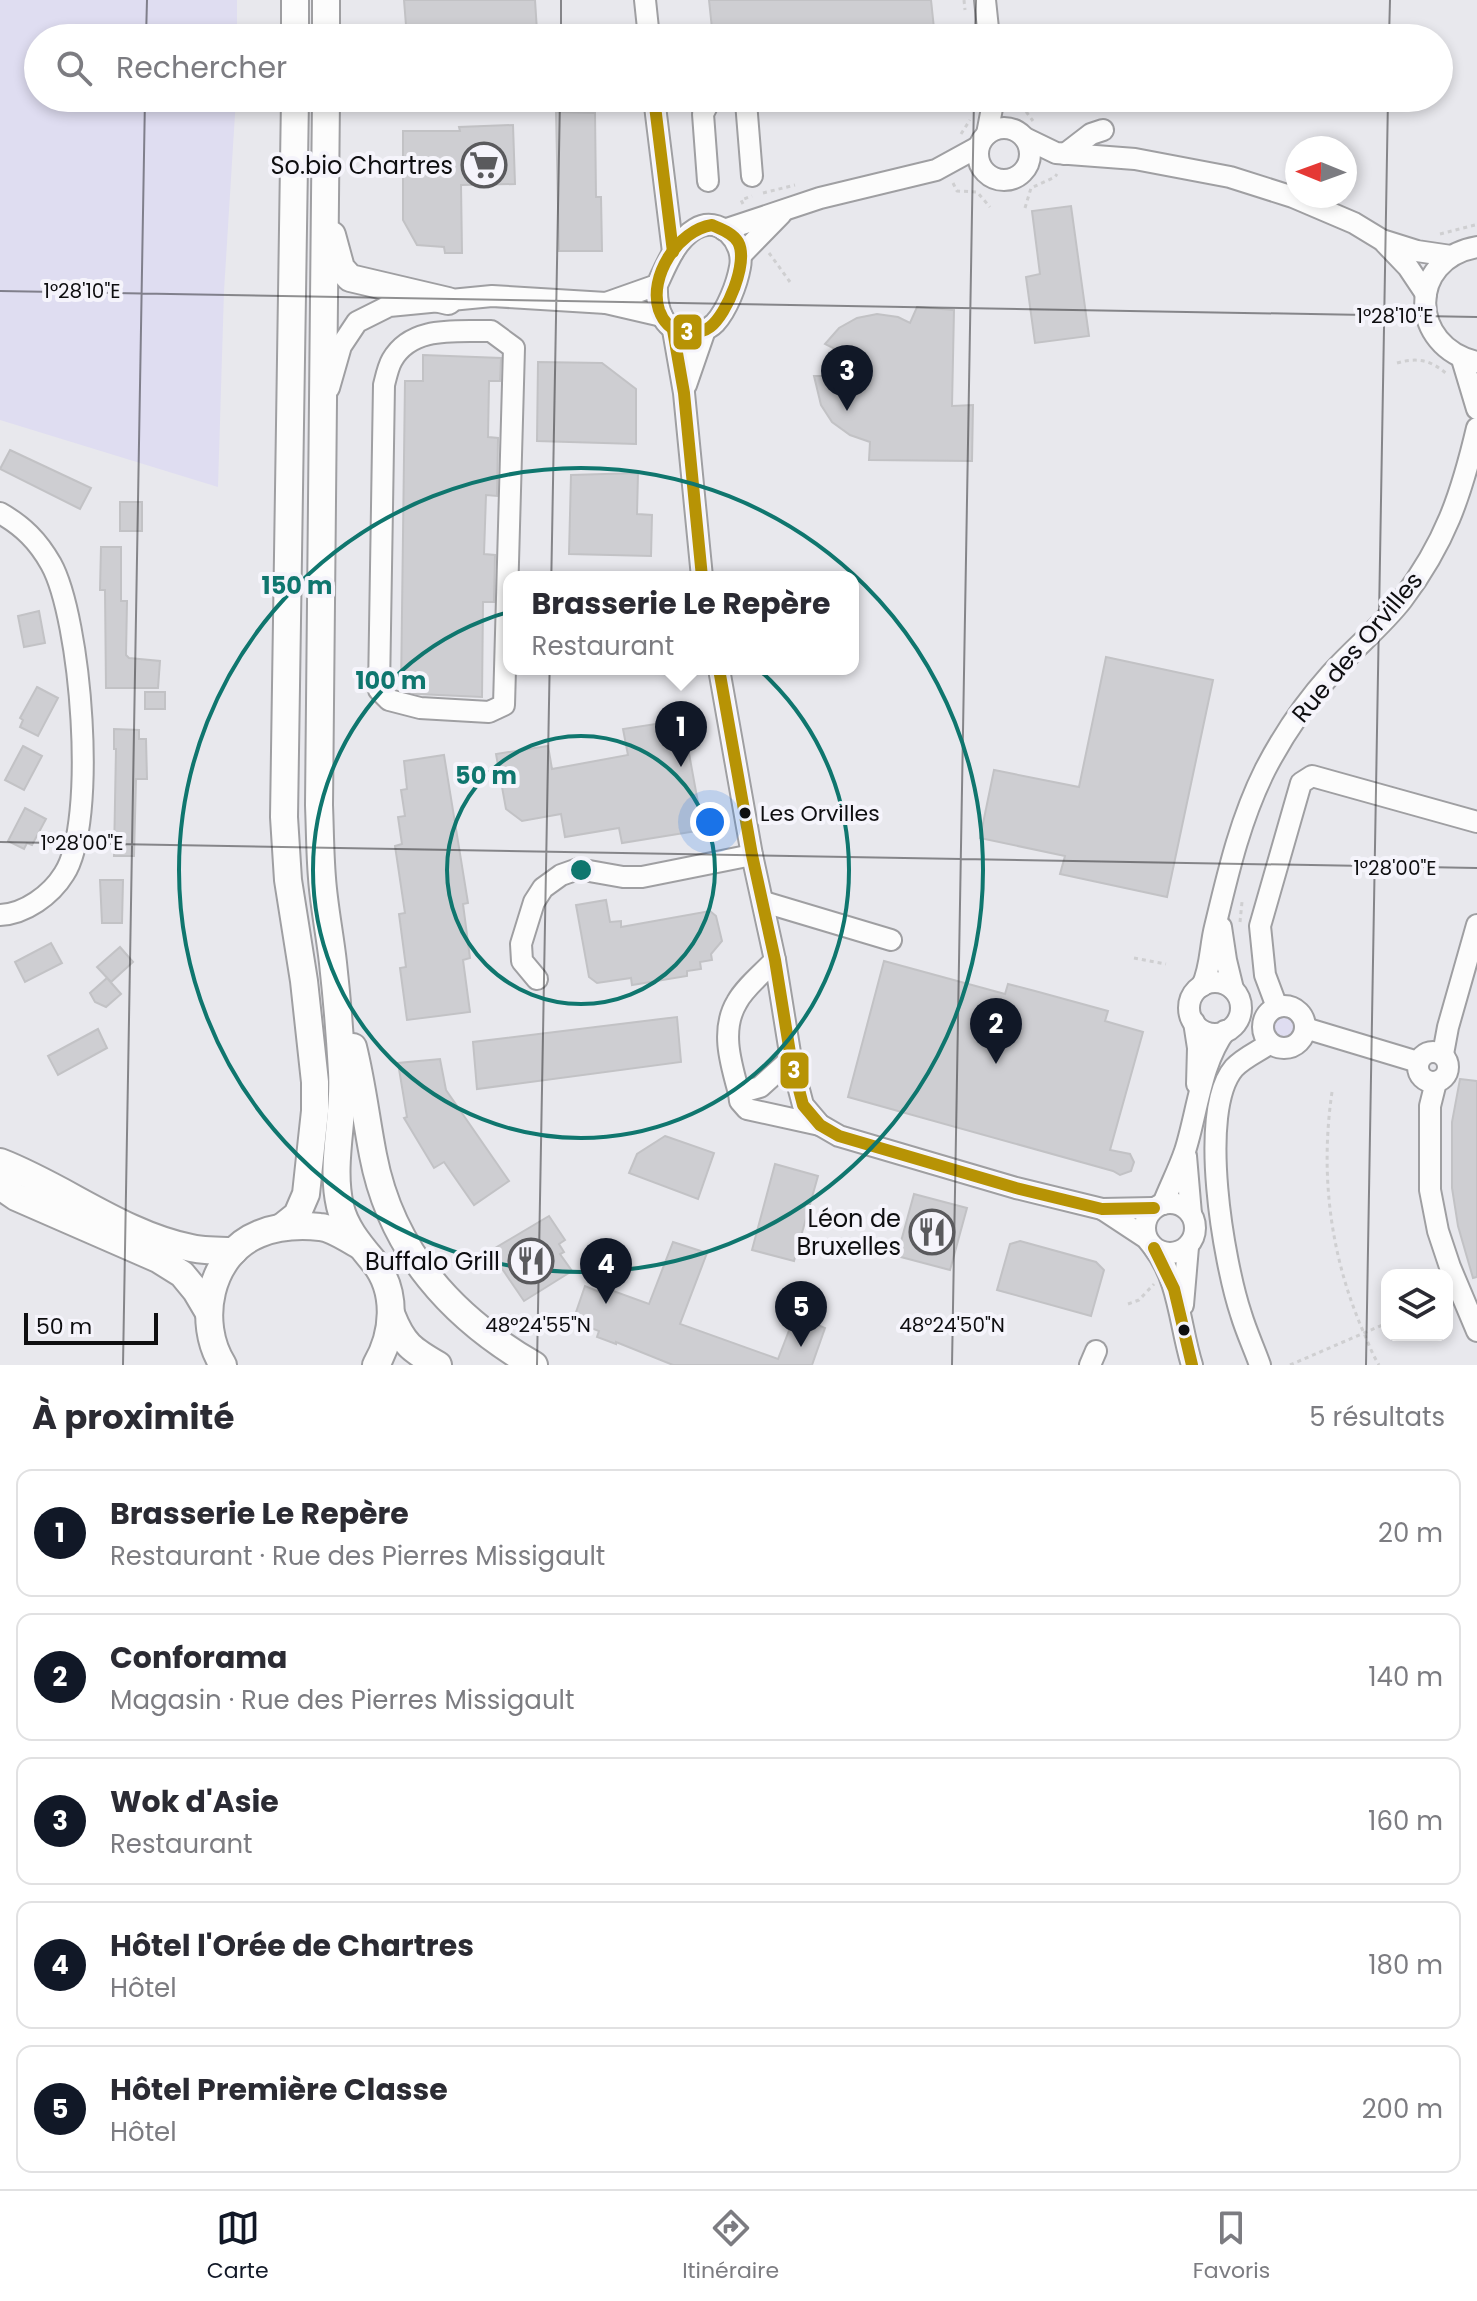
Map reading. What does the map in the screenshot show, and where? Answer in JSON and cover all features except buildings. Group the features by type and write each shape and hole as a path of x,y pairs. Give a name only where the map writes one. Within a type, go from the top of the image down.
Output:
{"main road":[{"path":"295,0 295,24"},
{"path":"326,0 326,24"},
{"path":"282,1227 297,1215 306,1194 315,1111 311,1044 288,880 284,817 295,112"},
{"path":"326,112 319,805 322,881 343,1076 338,1189 346,1223 359,1245 377,1265 388,1290 392,1316 400,1337 409,1347 438,1365"},
{"path":"325,205 341,268 350,278 448,301"},
{"path":"333,962 362,1083 373,1157 399,1235 452,1306 483,1332 534,1365"},
{"path":"0,1162 29,1173 110,1217 157,1238 192,1249 234,1251"},
{"path":"0,1186 16,1197 158,1259 182,1274 209,1313"},
{"path":"223,1365 216,1354 209,1328 209,1300 218,1274 234,1251 257,1234 282,1227 323,1227 359,1245"},
{"path":"376,1365 387,1346 392,1316"}],"street":[{"path":"645,0 648,24"},
{"path":"985,0 988,24"},
{"path":"655,112 673,252"},
{"path":"704,112 708,181"},
{"path":"747,112 752,176"},
{"path":"996,112 982,140 978,161 991,177 1006,180 1059,158 1091,134 1103,130"},
{"path":"1011,112 1026,131 1059,158 1135,159 1230,177 1293,197 1354,223 1382,240 1417,251 1451,256"},
{"path":"936,170 1004,127 1026,131"},
{"path":"1024,171 1030,158 1026,131"},
{"path":"724,230 820,198 936,170 985,172"},
{"path":"666,192 697,228"},
{"path":"322,411 341,346 357,322 389,306 492,296 606,303 688,332 705,330 716,322 724,310 737,280 742,254 784,211"},
{"path":"701,571 684,393 668,323 658,309 657,285 673,252 697,228 712,225 724,230 734,237 742,254"},
{"path":"1382,240 1408,267 1426,294"},
{"path":"1477,247 1451,256 1435,272 1426,294 1425,310 1437,340 1448,351 1470,360 1477,409"},
{"path":"606,303 657,285"},
{"path":"491,331 492,296"},
{"path":"684,393 705,330"},
{"path":"505,675 504,705 489,712 420,708 389,700 379,690 384,385 392,360 410,340 432,333 491,331 514,348 508,571"},
{"name":"Rue des Orvilles","path":"1202,986 1239,833 1266,768 1299,714 1329,676 1401,602 1427,562 1457,502 1470,466 1477,428"},
{"path":"0,513 34,537 53,566 71,627 80,705 82,780 77,840 65,873 44,899 0,915"},
{"path":"720,675 791,1059 803,1105 820,1125"},
{"path":"1194,1022 1209,1033 1270,1013 1284,1006 1297,1010 1301,1015 1305,1028 1301,1041 1282,1049 1269,1044 1262,1033 1270,1013 1260,926 1301,783 1312,776 1477,822"},
{"path":"537,979 522,961 521,944 534,902 543,888 561,875 578,869 642,877 752,855"},
{"path":"764,902 891,940"},
{"name":"Rue des Orvilles","path":"1220,911 1233,989"},
{"path":"1477,925 1448,1027 1443,1054 1448,1063 1448,1073 1436,1082 1430,1106 1430,1190 1438,1231 1477,1331"},
{"path":"775,960 737,1000 730,1019 729,1058 740,1101 747,1109 820,1125 839,1136 1016,1188 1102,1209 1182,1205 1191,1214"},
{"path":"1192,1365 1182,1321 1164,1265 1150,1243 1146,1219 1159,1206 1186,1148 1198,1096 1216,1045 1232,1024 1241,1005 1233,989 1219,982 1202,986 1191,999 1198,1048 1198,1096"},
{"path":"1305,1028 1418,1062"},
{"path":"1260,1365 1240,1311 1218,1211 1216,1125 1221,1094 1234,1068 1269,1044"},
{"path":"1436,1082 1421,1077 1418,1062 1429,1052 1443,1054"},
{"path":"739,1093 760,1087 791,1059"},
{"path":"1102,1209 1160,1252 1175,1254 1188,1247 1196,1227 1187,1193 1186,1148"},
{"path":"1182,1321 1188,1247"}],"path":[{"path":"1023,112 1026,131"},
{"path":"954,140 964,132 973,114"},
{"path":"1025,208 1031,188 1055,177 1059,158"},
{"path":"953,183 957,191 977,192 990,207"},
{"path":"745,210 741,200 745,198 798,184"},
{"path":"1434,234 1475,225"},
{"path":"767,248 790,282"},
{"path":"1397,363 1413,356 1435,365 1452,384"},
{"path":"1134,958 1166,964"},
{"path":"1332,1092 1327,1145 1332,1227 1343,1279 1379,1365"},
{"path":"1128,1304 1139,1300 1159,1278"},
{"path":"1290,1365 1381,1326"}],"shaded area":[{"path":"0,0 237,0 237,24 24,24 24,112 235,112 224,291 218,487 0,420"},
{"path":"1286,1013 1296,1017 1300,1027 1296,1037 1286,1041 1276,1037 1272,1027 1276,1017"}],"transit line":[{"name":"3","path":"656,112 673,252"},
{"name":"3","path":"712,225 738,242 741,262 734,287 723,311 710,327 696,332 676,330 667,324 659,310 657,297 662,270 677,245 700,229 712,225"},
{"name":"3","path":"673,330 684,393 701,571"},
{"name":"3","path":"720,675 791,1059 803,1105 820,1125 839,1136 1016,1188 1102,1209 1154,1208"},
{"name":"3","path":"1154,1248 1174,1289 1192,1365"}],"place":[{"name":"So.bio Chartres","path":"484,165"},
{"name":"Wok d'Asie","path":"847,411"},
{"name":"Brasserie Le Repère","path":"681,767"},
{"name":"Les Orvilles","path":"745,813"},
{"name":"Conforama","path":"996,1064"},
{"name":"Léon de Bruxelles","path":"932,1232"},
{"name":"Buffalo Grill","path":"531,1261"},
{"name":"Hôtel l'Orée de Chartres","path":"606,1304"},
{"name":"Hôtel Première Classe","path":"801,1347"}]}
